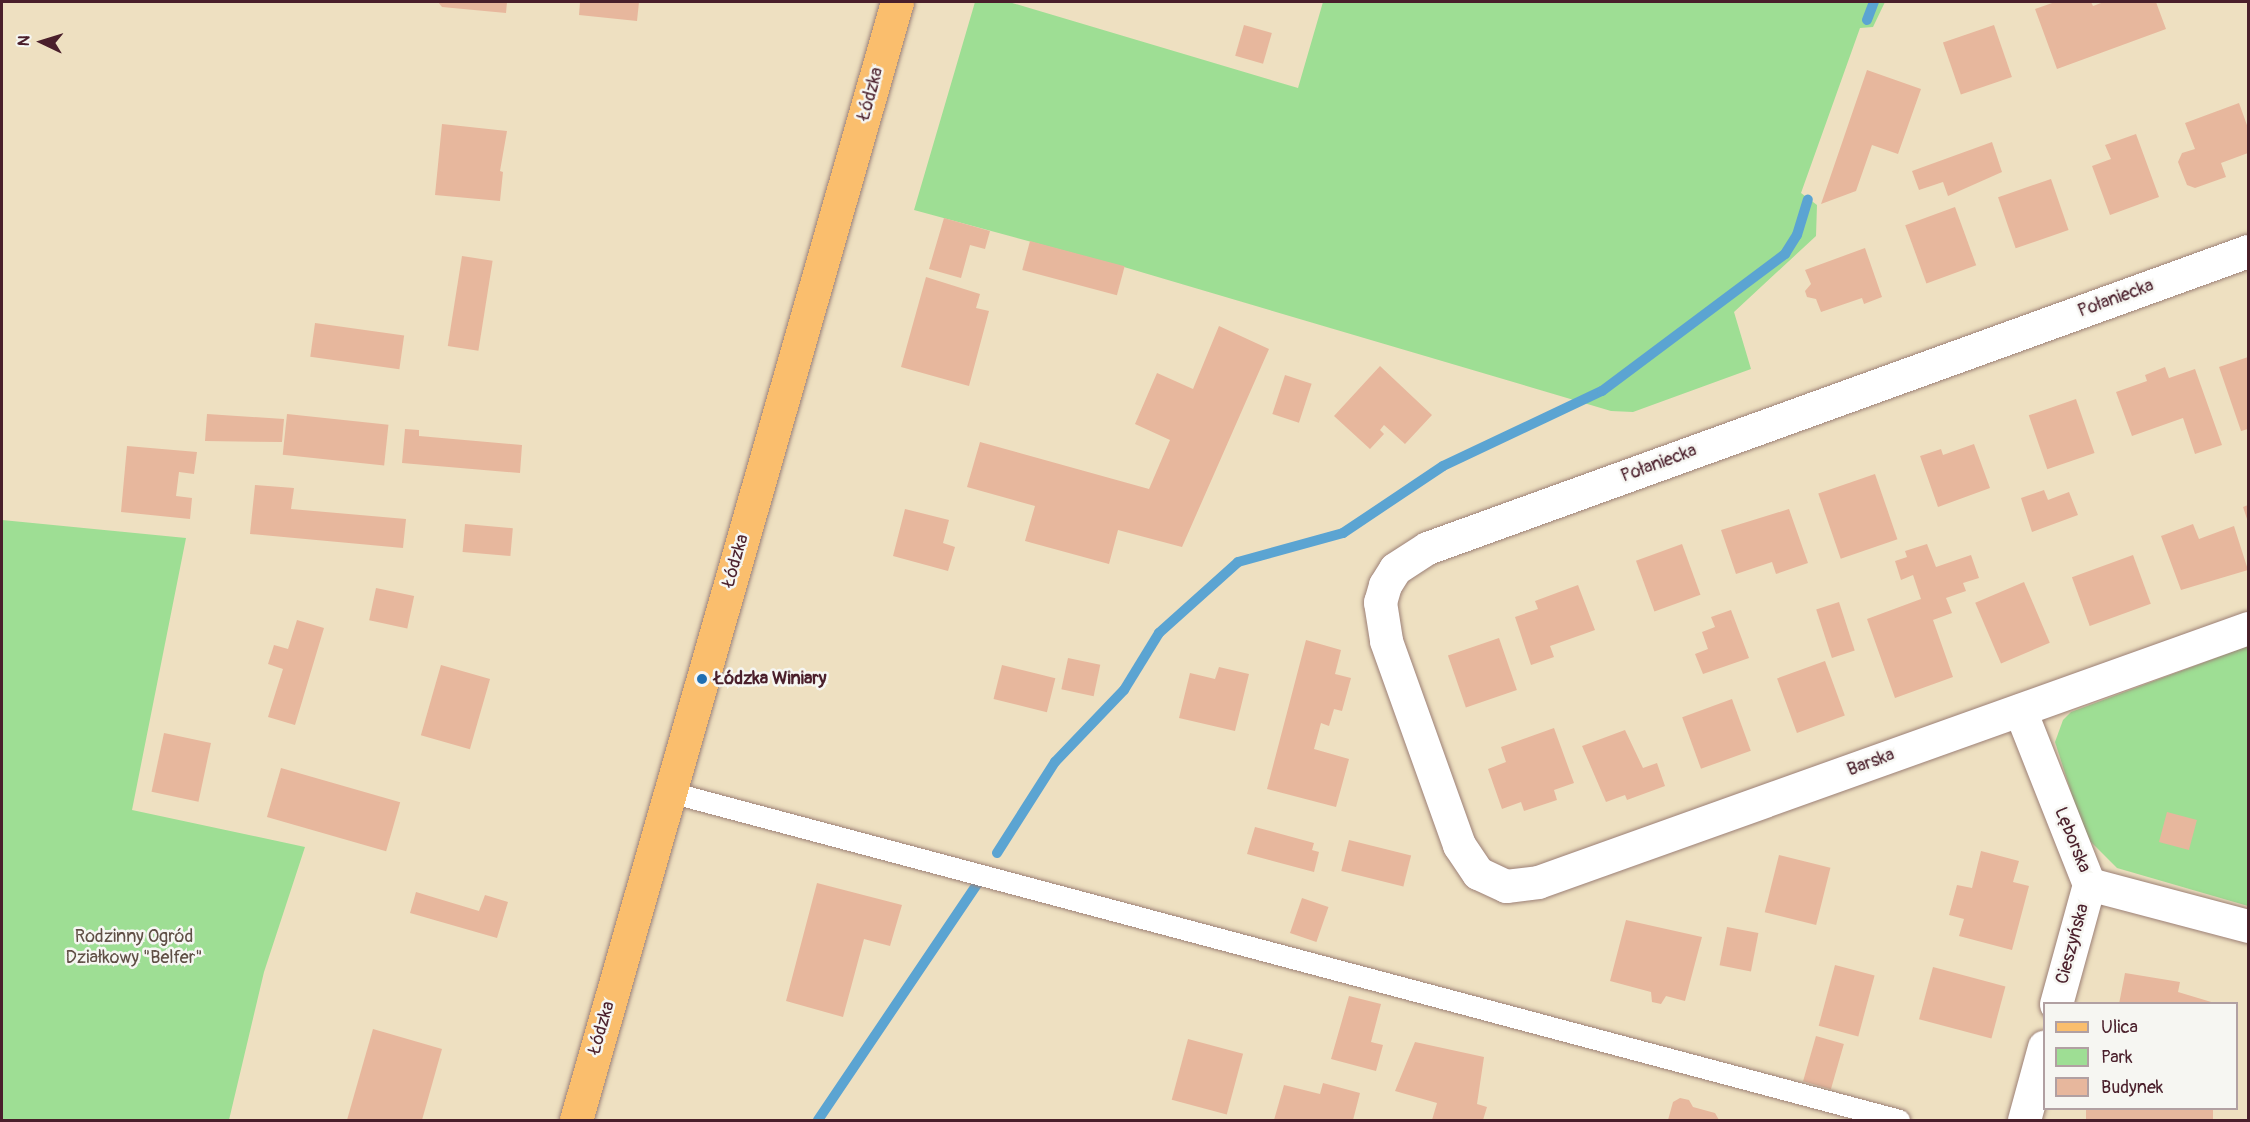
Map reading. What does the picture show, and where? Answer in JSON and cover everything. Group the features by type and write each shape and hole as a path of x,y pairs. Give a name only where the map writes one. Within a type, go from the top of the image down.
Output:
{"main road":[{"name":"Łódzka","path":"576,1120 897,2"}],"street":[{"name":"Połaniecka","path":"1491,882 1467,860 1459,845 1381,622 1385,585 1410,556 2248,251"},
{"name":"Barska","path":"1491,882 1506,886 1538,882 2248,628"},
{"name":"Lęborska","path":"2020,710 2089,884 2248,926"},
{"name":"Cieszyńska","path":"2057,1002 2089,884"},
{"path":"2024,1120 2043,1051"}],"lane":[{"path":"670,792 1899,1120"}],"green space":[{"path":"975,2 1009,2 1298,88 1323,2 1885,2 1873,27 1860,28 1801,193 1817,205 1816,236 1734,312 1751,369 1633,412 1611,411 1124,267 914,210"},
{"name":"Rodzinny Ogród Działkowy \"Belfer\"","path":"2,520 186,538 132,810 305,847 264,972 229,1120 2,1120"},
{"path":"2248,646 2248,906 2117,868 2090,841 2081,823 2055,742 2063,720 2071,712"}],"building":[{"path":"438,2 507,2 506,13 442,7"},
{"path":"580,2 639,2 637,21 579,15"},
{"path":"2055,2 2091,2 2093,6 2104,2 2156,2 2166,29 2057,69 2035,9"},
{"path":"1244,25 1272,33 1263,64 1235,56"},
{"path":"1994,25 2012,77 1961,95 1943,43"},
{"path":"1867,70 1921,89 1898,154 1872,145 1856,191 1821,204"},
{"path":"2239,103 2248,128 2248,153 2221,163 2226,177 2195,188 2187,185 2178,162 2182,153 2195,149 2185,123"},
{"path":"442,124 507,131 500,171 503,172 500,201 435,195"},
{"path":"2136,134 2159,197 2110,215 2092,166 2111,159 2105,145"},
{"path":"1992,142 2002,172 1948,196 1943,182 1919,190 1912,171"},
{"path":"2051,179 2069,230 2016,248 1998,197"},
{"path":"1955,207 1976,265 1926,283 1905,225"},
{"path":"944,218 990,231 985,249 970,245 961,278 929,269"},
{"path":"1030,241 1125,266 1117,295 1022,270"},
{"path":"1865,248 1882,297 1864,304 1862,298 1821,312 1816,299 1807,297 1805,291 1811,284 1805,270"},
{"path":"462,256 493,261 478,351 448,346"},
{"path":"926,277 980,294 976,308 989,311 969,386 901,367"},
{"path":"315,323 404,336 399,369 310,357"},
{"path":"1219,326 1269,349 1182,547 1118,530 1109,564 1025,541 1035,506 967,487 980,442 1149,489 1170,440 1135,424 1157,373 1193,389"},
{"path":"2248,357 2248,429 2241,431 2219,367"},
{"path":"1380,366 1432,415 1405,444 1384,425 1380,430 1384,434 1370,449 1334,416"},
{"path":"2165,367 2169,378 2195,369 2222,445 2195,454 2183,418 2132,436 2116,392 2147,381 2145,375"},
{"path":"1285,375 1312,384 1299,423 1272,414"},
{"path":"2076,399 2095,453 2047,469 2029,415"},
{"path":"207,414 284,419 282,442 205,441"},
{"path":"287,414 388,425 384,465 283,455"},
{"path":"405,429 419,430 419,436 522,445 520,473 402,463"},
{"path":"1974,444 1990,488 1938,507 1920,456 1941,449 1943,455"},
{"path":"127,446 197,452 194,474 179,472 176,496 192,498 190,519 121,512"},
{"path":"1875,474 1897,539 1841,559 1818,494"},
{"path":"255,485 294,488 291,509 406,519 403,548 250,534"},
{"path":"2044,490 2048,500 2069,492 2078,515 2032,532 2021,498"},
{"path":"2248,505 2248,522 2243,507"},
{"path":"905,509 949,520 943,543 955,547 948,571 893,556"},
{"path":"1789,509 1808,563 1776,574 1772,562 1736,574 1721,530"},
{"path":"465,524 513,528 510,556 463,552"},
{"path":"2193,524 2199,539 2234,526 2248,570 2181,590 2161,536"},
{"path":"1682,544 1700,595 1654,612 1636,561"},
{"path":"1927,544 1936,567 1971,555 1979,578 1963,583 1966,591 1946,598 1952,613 1933,620 1953,677 1895,698 1867,619 1921,599 1913,575 1901,580 1895,561 1907,557 1905,551"},
{"path":"2133,555 2151,604 2090,626 2072,577"},
{"path":"2024,582 2050,643 2001,663 1975,603"},
{"path":"1578,585 1595,630 1550,646 1554,657 1531,665 1515,617 1538,609 1535,601"},
{"path":"376,588 414,596 407,628 369,620"},
{"path":"1839,602 1855,651 1832,658 1816,609"},
{"path":"1731,610 1749,658 1703,674 1695,654 1708,649 1702,632 1715,627 1711,617"},
{"path":"297,620 324,628 295,725 268,717 283,669 268,664 274,645 288,649"},
{"path":"1499,638 1517,690 1466,708 1448,656"},
{"path":"1306,640 1341,650 1335,674 1351,678 1342,711 1334,709 1329,726 1321,723 1314,749 1349,759 1336,807 1267,789"},
{"path":"1068,658 1100,665 1094,696 1061,689"},
{"path":"1825,661 1845,716 1797,733 1777,678"},
{"path":"441,665 490,679 470,749 421,735"},
{"path":"1002,665 1055,678 1047,712 994,699"},
{"path":"1219,667 1249,674 1235,731 1179,718 1190,673 1215,679"},
{"path":"1732,699 1751,751 1701,769 1682,717"},
{"path":"1554,728 1574,783 1554,790 1557,800 1524,811 1521,802 1502,809 1488,769 1506,762 1501,747"},
{"path":"1625,730 1643,768 1657,763 1665,786 1627,800 1625,795 1606,802 1582,746"},
{"path":"164,733 211,743 198,802 152,792"},
{"path":"281,768 400,802 386,851 267,817"},
{"path":"2167,812 2197,820 2189,850 2159,842"},
{"path":"1255,827 1314,843 1312,850 1319,852 1314,872 1247,854"},
{"path":"1349,840 1411,855 1403,887 1341,871"},
{"path":"1981,851 2019,861 2013,882 2029,886 2012,950 1959,936 1964,919 1949,915 1957,885 1972,888"},
{"path":"1779,855 1830,868 1816,925 1765,912"},
{"path":"817,883 902,905 890,946 864,939 843,1017 786,1001"},
{"path":"416,892 479,911 485,895 508,902 497,938 410,913"},
{"path":"1302,898 1328,907 1316,942 1290,933"},
{"path":"1626,920 1702,937 1685,1001 1666,996 1661,1004 1652,1002 1651,992 1610,981"},
{"path":"1727,927 1758,933 1751,971 1720,965"},
{"path":"1835,965 1875,976 1858,1036 1819,1026"},
{"path":"1933,967 2005,986 1991,1039 1919,1019"},
{"path":"2125,973 2180,982 2178,992 2211,1002 2119,1002"},
{"path":"1349,996 1381,1004 1371,1042 1383,1045 1376,1071 1331,1059"},
{"path":"373,1029 442,1049 422,1120 347,1120"},
{"path":"1816,1036 1844,1044 1831,1089 1803,1081"},
{"path":"1188,1039 1243,1054 1227,1115 1172,1100"},
{"path":"1415,1042 1484,1057 1477,1104 1487,1107 1483,1120 1432,1120 1437,1103 1395,1091"},
{"path":"1323,1083 1360,1093 1353,1120 1274,1120 1284,1085 1320,1094"},
{"path":"1680,1098 1689,1100 1693,1107 1715,1113 1719,1120 1668,1120 1673,1102"},
{"path":"2086,1110 2213,1110 2213,1120 2086,1120"}],"waterway":[{"path":"1867,20 1874,2"},
{"path":"997,853 1055,762 1124,690 1159,633 1238,562 1343,533 1443,466 1602,391 1785,254 1797,235 1808,200"},
{"path":"818,1120 978,883"}],"place":[{"name":"Łódzka Winiary","path":"702,679"}]}
